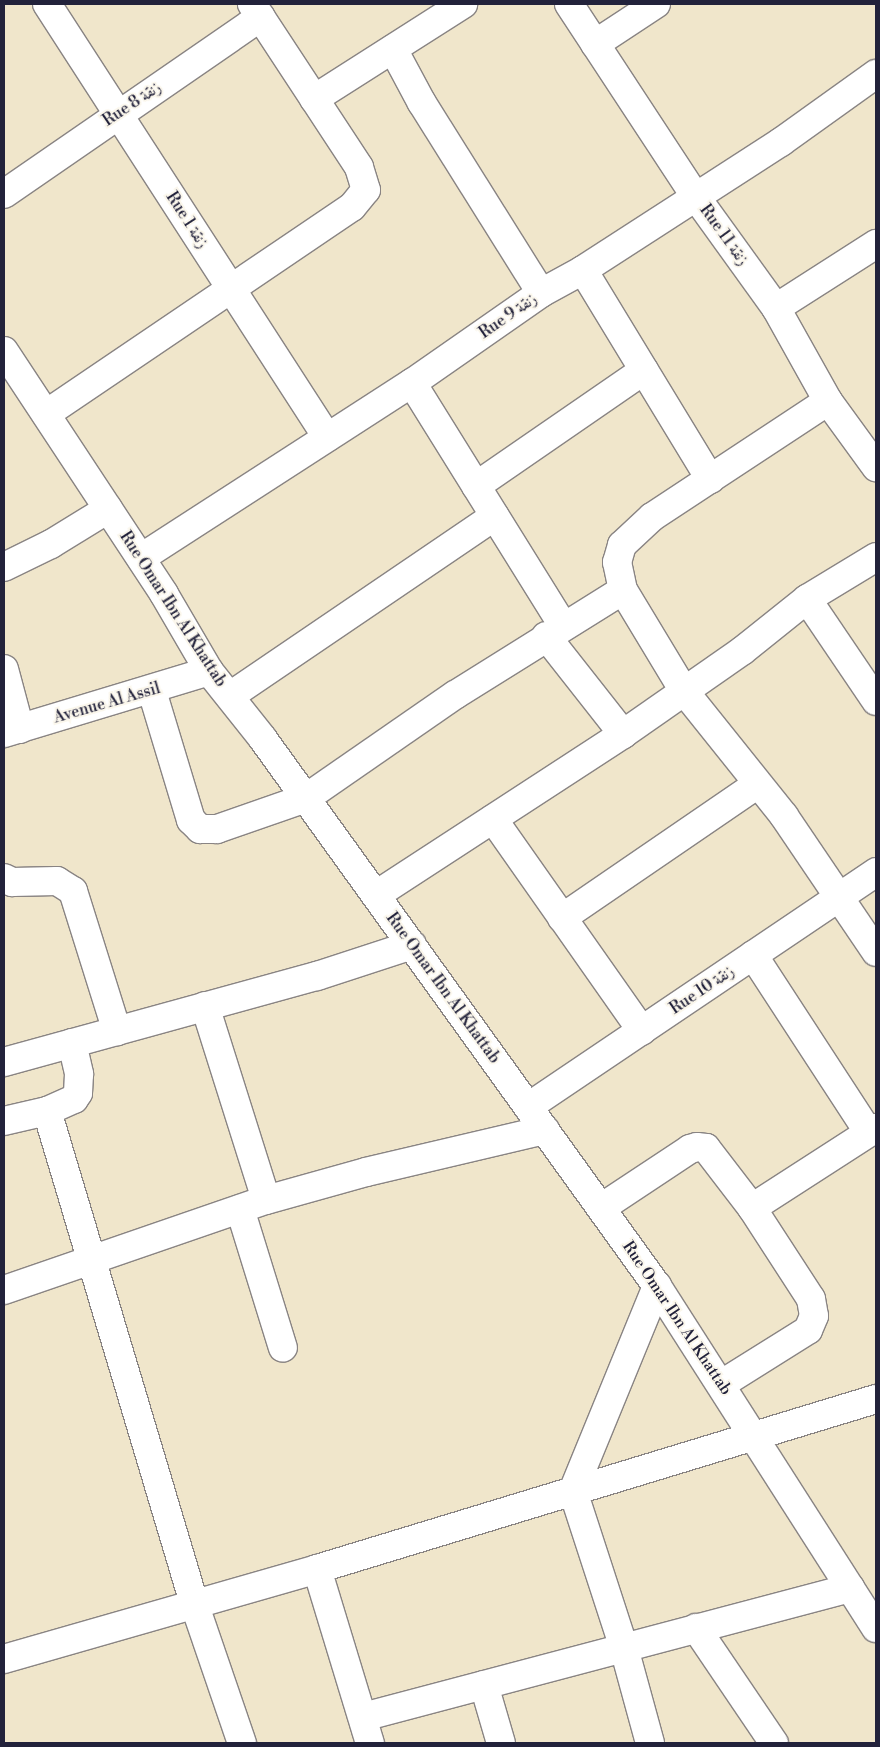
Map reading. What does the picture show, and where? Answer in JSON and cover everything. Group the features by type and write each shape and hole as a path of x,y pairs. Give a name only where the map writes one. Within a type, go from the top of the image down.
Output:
{"street":[{"name":"Rue 1 زنقة","path":"47,4 116,114 327,437"},
{"path":"314,99 463,4"},
{"name":"Rue 11 زنقة","path":"569,4 696,197 776,308 828,401 876,467"},
{"path":"595,44 656,4"},
{"name":"Rue 8 زنقة","path":"4,194 257,11"},
{"path":"46,414 232,290 352,207 366,190 359,167 257,11"},
{"path":"393,49 427,111 541,293"},
{"name":"Rue 9 زنقة","path":"141,558 412,383 541,293 583,270 696,197 876,74"},
{"path":"776,308 876,244"},
{"path":"583,270 710,479"},
{"name":"Rue Omar Ibn Al Khattab","path":"4,351 141,558 209,671 230,696 306,798 657,1286 722,1384 850,1588 874,1619"},
{"path":"476,486 644,370"},
{"path":"412,383 495,516 555,631 623,734"},
{"path":"828,401 652,517 622,545 617,562 623,590 684,691 758,784 840,896 876,952"},
{"path":"4,567 52,544 108,509"},
{"path":"230,696 495,516"},
{"path":"376,895 623,734 769,631 807,599 876,557"},
{"path":"152,691 181,795 191,820 200,829 217,829 306,798 347,766 555,631 623,590"},
{"path":"807,599 876,702"},
{"path":"4,669 12,731"},
{"name":"Avenue Al Assil","path":"12,731 152,691 209,671"},
{"path":"562,918 758,784"},
{"path":"493,819 642,1031"},
{"name":"Rue 10 زنقة","path":"528,1107 876,872"},
{"path":"4,878 12,882 58,880 73,891 117,1031"},
{"path":"4,1062 412,945"},
{"path":"752,1208 873,1130 753,955"},
{"path":"204,1006 266,1200"},
{"path":"4,1121 47,1111 74,1099 78,1093 79,1074 72,1043"},
{"path":"47,1111 194,1603 242,1743"},
{"path":"4,1290 266,1200 366,1172 545,1130"},
{"path":"601,1208 690,1149 697,1147 706,1148 752,1208 811,1299 814,1316 808,1330 722,1384"},
{"path":"240,1209 283,1348"},
{"path":"650,1743 624,1648 573,1490 657,1286"},
{"path":"4,1658 317,1569 876,1398"},
{"path":"317,1569 370,1743"},
{"path":"363,1717 850,1588"},
{"path":"696,1628 774,1743"},
{"path":"484,1685 501,1743"}]}
